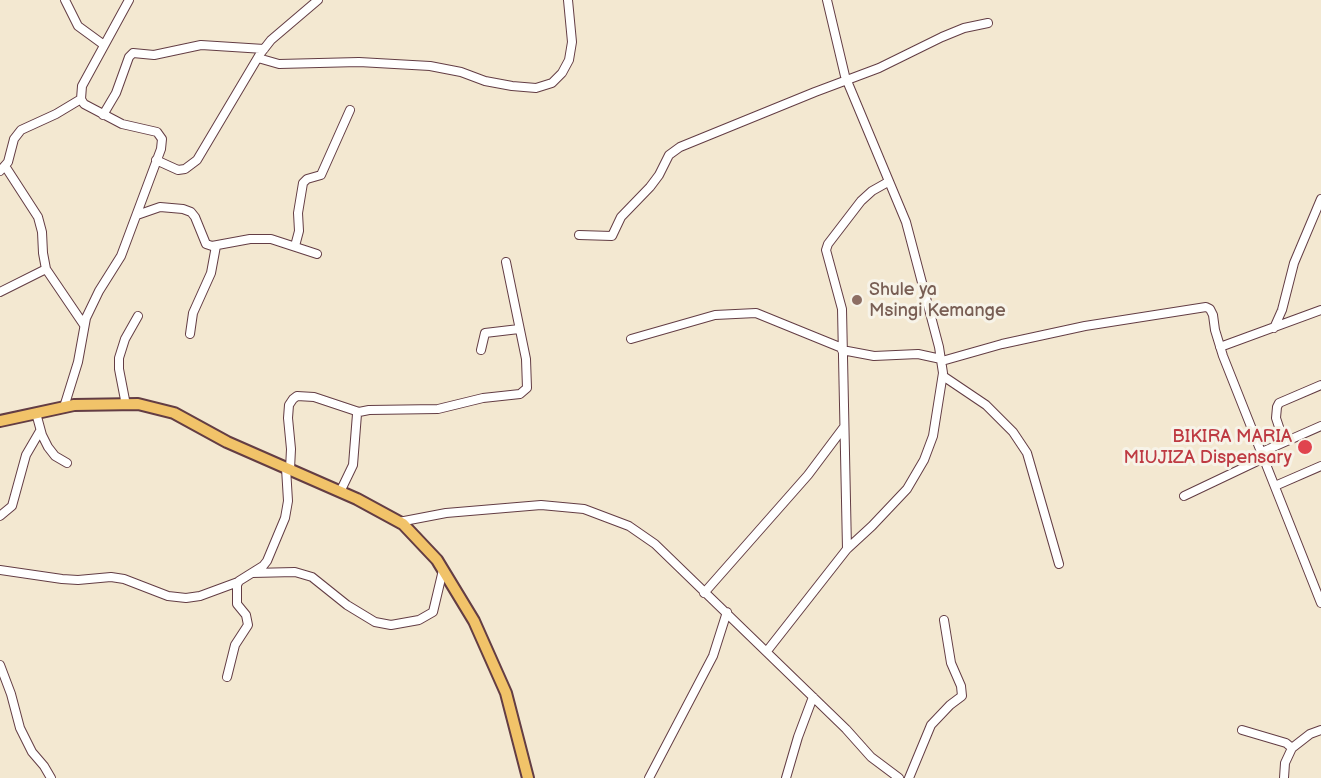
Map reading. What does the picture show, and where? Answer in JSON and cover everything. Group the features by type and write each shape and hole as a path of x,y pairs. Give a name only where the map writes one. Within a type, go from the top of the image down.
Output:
{"main road":[{"path":"0,421 64,407 138,404 174,413 227,442 340,492 399,522 437,560 474,621 506,693 528,778"}],"street":[{"path":"65,0 78,26 104,45"},
{"path":"64,407 78,362 84,325 99,291 121,256 161,149 162,139 159,134 122,124 84,104 81,99 82,86 129,0"},
{"path":"156,160 178,170 185,169 197,160 264,49 271,40 318,0"},
{"path":"258,58 279,64 359,62 430,66 461,72 485,81 536,88 552,83 562,73 569,60 572,42 568,0"},
{"path":"767,651 847,549 907,489 924,460 933,436 943,376 906,222 846,80 827,0"},
{"path":"579,236 612,236 621,217 659,175 669,154 680,147 879,68 964,28 988,23"},
{"path":"103,115 116,93 129,57 133,53 154,55 201,45 264,49"},
{"path":"81,99 56,114 21,129 14,139 8,162 3,168 38,218 46,269 84,325"},
{"path":"295,246 299,231 298,213 303,183 307,179 321,175 350,110"},
{"path":"847,549 842,309 826,250 828,244 861,201 872,191 888,182"},
{"path":"1274,327 1282,310 1294,263 1321,199"},
{"path":"137,215 160,207 183,209 191,212 195,217 206,244 216,246 250,239 271,239 317,254"},
{"path":"190,334 193,313 212,273 216,246"},
{"path":"0,570 62,579 111,577 124,579 168,596 186,598 200,596 238,582 267,561 285,518 291,449 289,405 297,396 314,397 359,412 438,409 483,398 520,394 527,388 526,359 506,262"},
{"path":"0,292 46,269"},
{"path":"631,339 715,315 756,313 842,349 874,356 918,354 941,360 1085,326 1206,307 1213,315 1220,347 1321,603"},
{"path":"1220,347 1321,310"},
{"path":"126,405 119,358 125,339 138,316"},
{"path":"481,350 485,333 519,329"},
{"path":"943,376 986,405 1013,432 1027,453 1059,564"},
{"path":"1284,442 1276,418 1276,407 1279,403 1321,385"},
{"path":"340,492 353,465 359,412"},
{"path":"36,413 40,430 48,447 55,456 67,463"},
{"path":"1184,496 1284,442 1321,426"},
{"path":"704,593 808,475 844,427"},
{"path":"0,516 12,506 26,455 40,430"},
{"path":"1275,486 1321,466"},
{"path":"399,522 446,513 541,505 584,509 629,526 654,544 727,612 846,729 871,758 899,778"},
{"path":"252,573 295,572 312,577 347,605 375,622 391,625 418,620 433,612 443,570"},
{"path":"227,677 235,645 248,626 246,615 237,604 238,582"},
{"path":"649,778 713,656 727,612"},
{"path":"909,778 931,725 939,715 962,696 961,686 951,663 946,643 944,620"},
{"path":"0,665 20,728 32,752 51,778"},
{"path":"786,778 813,697"},
{"path":"1242,730 1286,743 1292,748"},
{"path":"1284,778 1285,763 1292,748 1310,734 1321,730"}],"place":[{"name":"Shule ya Msingi Kemange","path":"857,300"},
{"name":"BIKIRA MARIA MIUJIZA Dispensary","path":"1305,447"}]}
